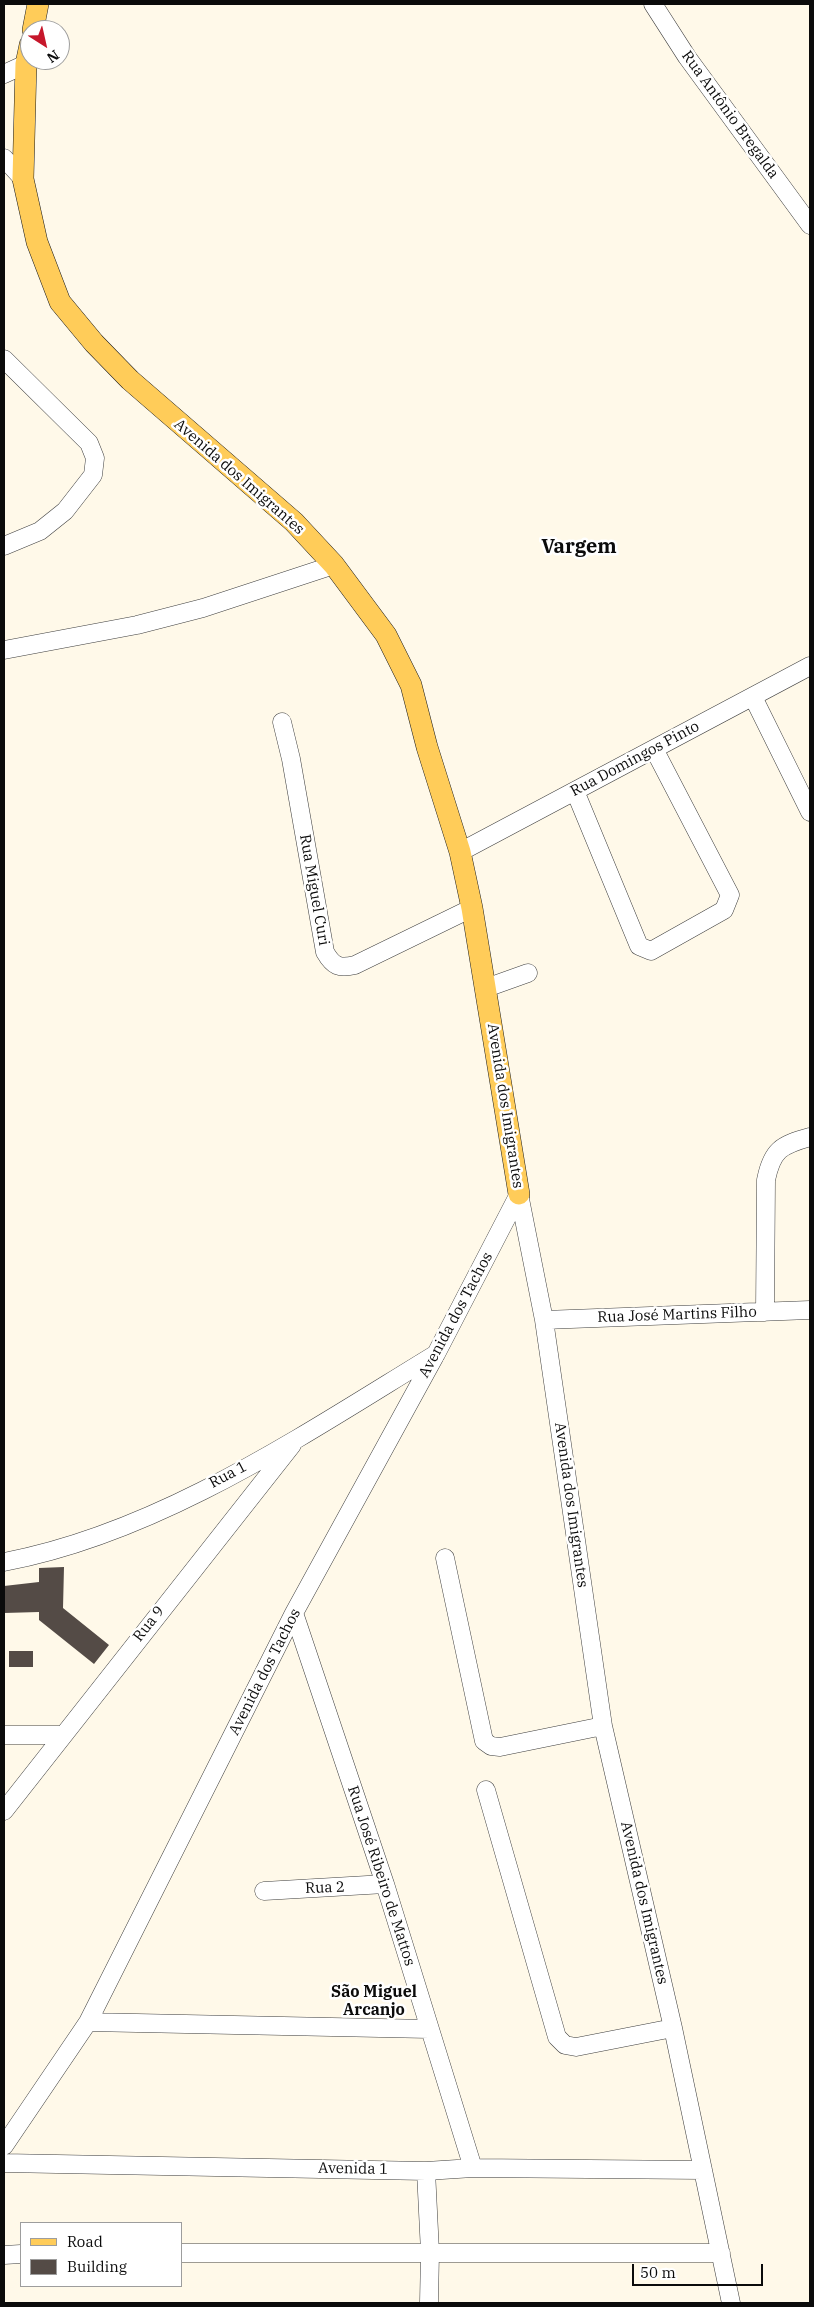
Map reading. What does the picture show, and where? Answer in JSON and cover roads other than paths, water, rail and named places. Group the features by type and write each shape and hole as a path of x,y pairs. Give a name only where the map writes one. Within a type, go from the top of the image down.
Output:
{"main road":[{"path":"35,20 38,4"},
{"name":"Avenida dos Imigrantes","path":"27,70 23,178 37,242 60,302 94,343 130,380 294,522 334,566 386,636 411,685 427,747 460,852 472,908 519,1194"}],"street":[{"name":"Rua Antônio Bregalda","path":"653,4 687,57 810,225"},
{"path":"4,74 20,61"},
{"path":"4,158 23,178"},
{"path":"4,359 88,443 95,458 93,474 65,511 40,531 4,546"},
{"path":"4,650 146,623 203,608 334,566"},
{"name":"Rua Domingos Pinto","path":"460,852 810,666"},
{"path":"753,697 810,812"},
{"name":"Rua Miguel Curi","path":"282,722 325,952 332,964 343,968 355,965 472,908"},
{"path":"575,791 639,946 651,951 724,910 730,895 654,749"},
{"path":"486,988 528,973"},
{"path":"765,1312 766,1180 770,1163 777,1150 792,1142 810,1137"},
{"name":"Avenida dos Imigrantes","path":"519,1194 544,1320 603,1726 673,2028 730,2303"},
{"name":"Avenida dos Tachos","path":"4,2146 88,2022 294,1613 436,1354 519,1194"},
{"name":"Rua José Martins Filho","path":"544,1320 810,1310"},
{"name":"Rua 1","path":"4,1562 36,1556 112,1532 194,1494 297,1439 436,1354"},
{"name":"Rua 9","path":"4,1811 61,1735 297,1439"},
{"path":"445,1558 484,1741 490,1746 500,1747 603,1726"},
{"name":"Rua José Ribeiro de Mattos","path":"294,1613 385,1884 473,2168"},
{"path":"4,1736 61,1735"},
{"path":"486,1790 557,2037 565,2045 576,2047 673,2028"},
{"name":"Rua 2","path":"264,1890 385,1884"},
{"path":"88,2022 429,2029"},
{"name":"Avenida 1","path":"4,2163 426,2171 473,2168 703,2170"},
{"path":"426,2171 430,2252 429,2303"},
{"path":"182,2254 430,2252 721,2253"},
{"path":"4,2254 20,2254"}],"district":[{"name":"Vargem","path":"579,547"},
{"name":"São Miguel Arcanjo","path":"374,2001"}]}
